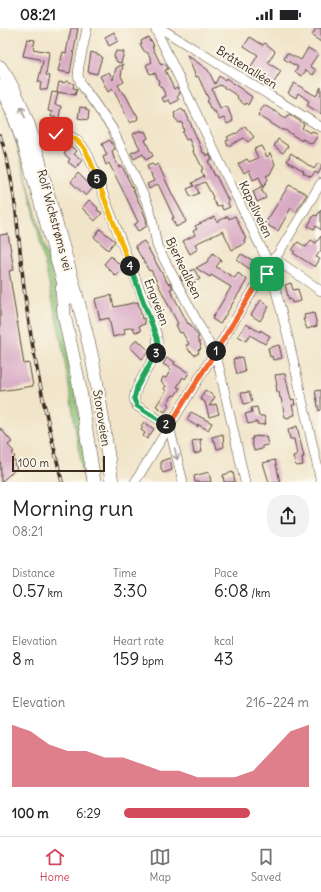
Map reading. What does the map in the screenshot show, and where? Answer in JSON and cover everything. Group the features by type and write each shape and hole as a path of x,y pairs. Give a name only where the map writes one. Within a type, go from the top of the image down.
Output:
{"highway":[{"name":"Rolf Wickstrøms vei","path":"0,67 21,106 34,143 87,355"},
{"name":"Rolf Wickstrøms vei","path":"0,86 11,108 24,144 61,275 87,355"},
{"path":"43,176 71,252 96,342 111,419 120,482"},
{"path":"61,275 64,315 80,392 94,482"},
{"name":"Storoveien","path":"87,355 92,402 104,482"},
{"name":"Storoveien","path":"87,355 100,401 112,482"}],"street":[{"name":"Bjerkealléen","path":"87,28 78,75 81,84 112,128 148,205 157,246 214,353 219,366 245,482"},
{"name":"Kapellveien","path":"155,28 272,265 321,482"},
{"name":"Bråtenalléen","path":"160,28 321,127"},
{"name":"Engveien","path":"56,134 66,135 78,140 89,157 157,338 156,352 134,394 135,402 137,406 169,426"},
{"path":"135,482 259,281 272,265 321,183"},
{"path":"272,265 321,291"},
{"path":"169,426 183,482"}],"green space":[{"path":"0,98 15,135 53,278 65,334 90,482 85,482 82,470 63,350 29,189 14,134"}],"building":[{"path":"71,28 78,28 70,73 58,71 63,52 66,53"},
{"path":"316,28 321,28 321,42 312,36"},
{"path":"114,32 118,41 109,46 105,37"},
{"path":"148,37 154,46 152,46 161,65 165,63 168,69 165,70 174,89 177,87 180,94 177,97 179,100 171,104 169,100 164,102 162,98 166,96 158,84 159,82 155,73 150,74 146,65 152,62 148,53 144,51 140,44 142,43 141,41"},
{"path":"250,37 263,45 265,43 275,51 268,63 281,71 273,84 249,70 258,55 244,46"},
{"path":"27,39 35,40 33,49 49,52 46,75 50,76 47,90 40,89 41,82 38,82 43,61 23,56"},
{"path":"308,48 318,54 310,66 316,70 313,75 306,70 302,76 295,72 298,67 284,59 287,53 301,60"},
{"path":"116,51 124,52 121,63 117,62 114,56"},
{"path":"91,52 102,57 97,74 88,72"},
{"path":"187,55 208,70 215,84 219,76 225,80 226,78 252,97 248,105 246,103 245,105 237,98 238,96 220,85 212,89 220,108 227,106 233,121 227,124 224,118 219,120 215,111 213,112 210,108 207,101 209,100 198,76 196,77"},
{"path":"123,64 121,76 124,82 118,85 138,117 138,119 130,123 113,89 108,92 100,76 109,72 113,80 116,68"},
{"path":"67,81 74,84 73,88 77,89 75,95 57,92 59,82 64,83"},
{"path":"294,83 316,96 321,87 321,114 307,105 309,101 298,93 296,98 288,93"},
{"path":"52,92 58,93 55,105 61,106 59,118 51,117 52,112 48,111"},
{"path":"264,105 286,118 289,114 304,124 302,128 310,133 312,131 318,135 312,144 302,139 302,141 258,115"},
{"path":"80,107 86,108 86,110 89,111 88,120 78,118"},
{"path":"182,109 184,112 185,111 203,153 205,153 206,156 209,154 212,159 208,161 229,202 227,202 230,207 223,210 221,205 217,207 205,182 196,186 199,193 191,197 187,189 194,186 192,183 204,177 201,170 203,169 196,155 195,156 189,139 186,140 182,132 184,132 182,122 179,123 174,117 174,113"},
{"path":"245,126 254,137 248,142 244,138 228,146 226,141 229,140 227,137 235,133 236,134"},
{"path":"141,130 142,132 145,131 148,138 145,140 153,156 146,160 143,154 134,159 131,153 140,149 133,134"},
{"path":"278,139 288,146 283,153 274,146"},
{"path":"110,140 115,149 112,151 114,158 119,167 121,166 123,168 146,219 147,226 138,231 134,225 138,222 130,205 109,163 106,165 103,157 107,155 102,144"},
{"path":"70,146 77,151 74,154 82,160 76,168 68,162 70,159 64,154"},
{"path":"261,146 267,157 270,153 275,164 270,174 266,176 268,179 261,191 266,198 257,202 253,191 263,186 259,177 253,180 249,170 244,173 238,164 247,159 249,162 258,158 254,149"},
{"path":"291,153 314,169 318,163 321,165 321,169 318,174 315,172 311,177 287,161"},
{"path":"152,164 154,166 158,164 184,216 186,222 176,227 172,218 174,218 158,184 149,189 147,184 154,181 147,166"},
{"path":"78,173 93,188 86,196 71,182"},
{"path":"289,185 307,194 296,212 291,208 278,231 269,226 266,222"},
{"path":"89,200 98,208 97,210 102,213 95,221 82,208"},
{"path":"321,210 321,230 316,226 314,229 308,226 314,215 317,216"},
{"path":"228,216 229,219 235,216 246,239 244,240 245,243 232,250 223,231 195,244 198,249 190,254 183,241 195,235 193,231 197,229 195,226 214,217 217,222"},
{"path":"100,229 115,241 108,250 94,237"},
{"path":"8,234 14,270 9,271 24,364 29,363 33,386 0,391 0,235"},
{"path":"321,236 321,250 316,257 320,259 315,267 293,253 295,251 292,250 298,242 306,247 311,240 316,243"},
{"path":"144,241 168,284 170,283 173,288 170,289 188,324 189,323 199,337 197,338 201,345 201,349 198,350 199,353 194,355 191,351 190,352 186,345 189,344 182,332 180,333 176,325 178,324 151,270 149,271 135,246"},
{"path":"213,253 221,260 216,267 235,278 238,273 247,280 220,324 212,319 231,287 211,275 210,277 196,268 207,262"},
{"path":"241,254 256,262 255,264 257,265 254,269 252,268 251,270 237,260"},
{"path":"111,256 123,268 116,276 104,264"},
{"path":"194,269 200,279 193,283 189,277 182,281 180,276"},
{"path":"291,283 293,290 298,289 301,301 292,303 291,299 289,300 285,285"},
{"path":"111,295 114,307 138,302 142,319 144,318 145,324 139,326 141,331 135,332 133,327 124,329 125,334 113,337 109,318 100,320 95,299"},
{"path":"261,300 269,306 260,321 251,315"},
{"path":"314,313 317,326 307,329 303,319 305,319 304,315"},
{"path":"246,324 270,336 265,344 250,335 246,341 238,336"},
{"path":"137,339 149,351 142,359 130,347"},
{"path":"279,345 282,358 273,360 272,356 270,357 268,348"},
{"path":"242,357 245,372 237,374 233,359"},
{"path":"167,358 175,362 174,364 189,373 185,379 183,377 177,387 180,388 175,396 173,395 167,403 169,405 165,412 156,406 166,391 164,389 166,386 161,382 163,377 166,378 171,369 163,364"},
{"path":"285,374 291,400 294,399 295,405 292,405 295,415 290,416 289,418 285,417 281,398 279,392 277,392 275,375"},
{"path":"205,390 215,397 209,406 216,404 219,414 209,417 205,402 200,399"},
{"path":"321,390 321,410 319,411 315,391"},
{"path":"249,392 252,402 244,404 241,393"},
{"path":"257,407 259,416 264,416 266,424 260,425 257,424 257,422 248,424 245,414 252,412 251,408"},
{"path":"191,412 212,423 208,430 197,424 198,427 187,420"},
{"path":"144,422 154,429 147,439 143,436 145,433 141,430 143,427 141,426"},
{"path":"297,426 304,457 302,457 303,465 297,466 293,456 297,455 294,439 290,439 288,430"},
{"path":"0,428 12,442 8,445 14,452 12,453 15,457 13,459 17,468 1,482"},
{"path":"223,434 224,447 217,449 215,441 213,441 212,437"},
{"path":"266,436 268,445 262,446 262,449 254,451 251,439 253,439 252,437"},
{"path":"202,439 200,442 202,452 194,454 192,441"},
{"path":"170,458 172,470 163,473 161,461"},
{"path":"275,460 280,482 269,482 263,463"},
{"path":"209,472 211,482 195,482 194,476"},
{"path":"233,472 235,482 224,482 223,475"}],"railway":[{"path":"0,135 11,176 17,218 23,282 33,348 62,482"}],"route":[{"path":"56,134 66,135 78,140 89,157 156,332 158,345 156,352 134,394 134,399 137,406 169,426 257,284 267,274"}]}
